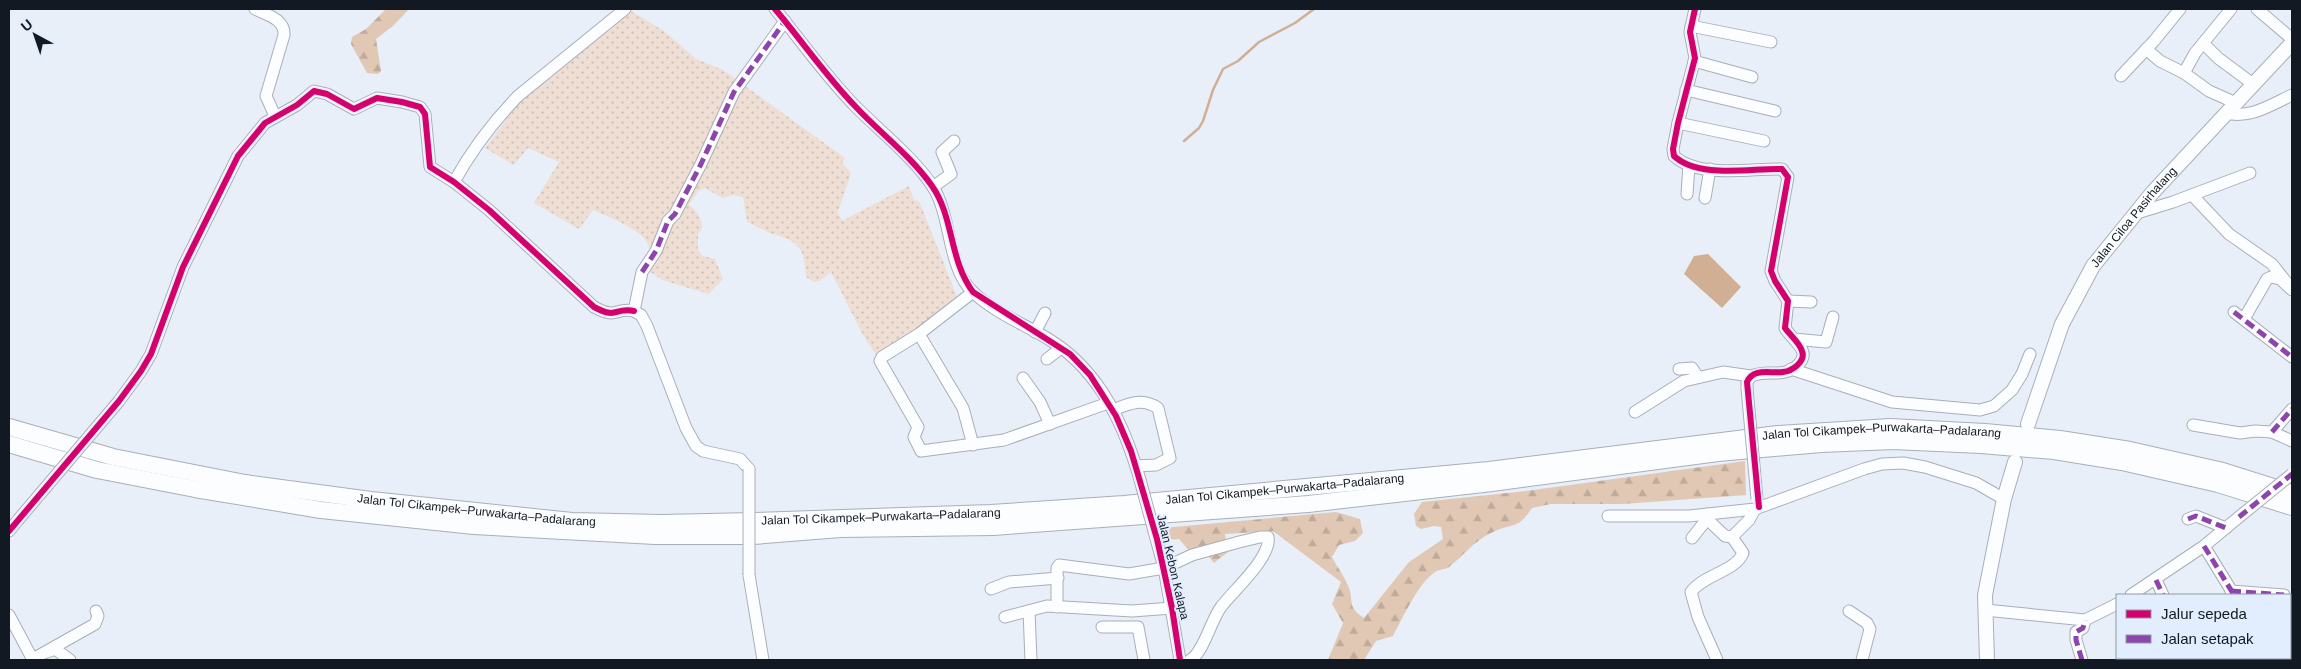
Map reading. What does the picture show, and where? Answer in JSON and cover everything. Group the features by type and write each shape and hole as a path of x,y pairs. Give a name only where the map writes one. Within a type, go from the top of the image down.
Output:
{"highway":[{"name":"Jalan Tol Cikampek–Purwakarta–Padalarang","path":"9,427 113,457 245,483 417,506 572,521 763,521 991,513 1124,504 1489,470 1778,434 1890,427 2060,439 2130,450 2223,471 2292,493"},
{"name":"Jalan Tol Cikampek–Purwakarta–Padalarang","path":"9,444 97,470 312,509 474,526 655,536 753,536 840,530 993,527 1308,504 1492,483 1718,453 1821,444 1893,442 1981,445 2064,452 2122,462 2218,484 2292,507"}],"main road":[{"name":"Jalan Ciloa Pasirhalang","path":"2028,424 2052,350 2072,302 2093,266 2164,181 2292,41"},
{"path":"1987,660 1986,589 2004,498 2015,462"}],"street":[{"path":"254,9 279,21 284,27 284,35 266,96 275,116"},
{"path":"454,182 476,148 518,96 625,9"},
{"path":"775,9 856,107 933,187 943,210 962,277 973,292 918,334 882,357 880,361 918,427 914,437 919,449 923,451 1004,440 1110,406 1136,401 1150,403 1158,408 1170,458 1156,465 1136,466"},
{"path":"1636,412 1684,381 1723,372 1751,376 1759,373 1784,372 1801,362 1803,354 1786,328 1788,301 1775,281 1771,266 1788,181 1787,175 1782,169 1710,169 1690,165 1677,159 1672,153 1694,61 1695,54 1690,37 1695,9"},
{"path":"2121,76 2180,9"},
{"path":"2184,73 2203,43 2231,9"},
{"path":"2257,9 2292,41"},
{"path":"634,310 642,272 656,251 668,220 675,214 701,164 734,92 785,21"},
{"path":"1691,26 1771,42"},
{"path":"2203,43 2225,64 2254,84"},
{"path":"2146,49 2160,61 2184,73 2231,108 2238,116 2246,115 2292,95"},
{"path":"1694,61 1752,77"},
{"path":"1686,90 1775,111"},
{"path":"9,531 119,401 141,371 151,354 183,266 227,175 245,146 256,133 275,116 317,91 327,94 354,109 377,98 402,102 420,107 425,114 428,164 436,172 454,182 493,214 594,307 606,314 615,314 624,310 634,310 641,314 686,428 696,446 703,451 740,459 749,470 749,575 763,660"},
{"path":"1678,123 1764,141"},
{"path":"933,187 950,174 942,152 954,141"},
{"path":"1687,194 1690,165"},
{"path":"1705,198 1710,169"},
{"path":"2137,212 2192,195 2250,173"},
{"path":"2192,195 2229,234 2272,264 2289,286"},
{"path":"2244,319 2267,279 2274,276 2289,286"},
{"name":"Jalan Kebon Kalapa","path":"973,292 1002,313 1061,348 1081,365 1110,406 1124,432 1140,480 1164,568 1180,660"},
{"path":"1788,301 1811,302"},
{"path":"2234,312 2292,357"},
{"path":"1035,332 1045,313"},
{"path":"1794,339 1824,343 1828,339 1833,318"},
{"path":"918,334 963,408 973,445"},
{"path":"1047,359 1061,348"},
{"path":"1792,369 1892,402 1980,410 1994,406 2012,390 2022,374 2030,354"},
{"path":"1679,369 1692,368 1698,377"},
{"path":"1732,537 1749,520 1757,505 1747,388 1747,382 1751,376"},
{"path":"1023,378 1040,402 1050,424"},
{"path":"2272,432 2292,409"},
{"path":"2193,425 2240,433 2272,432 2292,441"},
{"path":"1608,516 1707,517 1757,505 1882,464 1903,463 1960,477 2004,498"},
{"path":"2133,594 2204,546 2292,474"},
{"path":"2188,519 2196,516 2226,528"},
{"path":"1707,517 1725,536 1732,537 1742,549 1743,555 1736,562 1702,582 1691,592 1695,611 1718,660"},
{"path":"1692,538 1707,517"},
{"path":"1057,607 1057,568 1060,565 1129,574 1164,568 1192,555 1267,536 1269,539 1255,569 1216,613 1197,655 1190,660"},
{"path":"2204,546 2232,593 2258,594"},
{"path":"991,589 1009,582 1058,578"},
{"path":"2156,580 2163,594"},
{"path":"1985,610 2085,620 2116,604"},
{"path":"1005,617 1047,606 1132,611 1172,608"},
{"path":"33,660 95,624 98,616 96,611"},
{"path":"1028,660 1030,611"},
{"path":"1849,611 1867,622 1870,629 1862,660"},
{"path":"9,615 33,660"},
{"path":"2082,660 2076,640 2076,632 2083,628 2085,620"},
{"path":"1102,627 1138,627 1144,660"},
{"path":"33,660 55,649 70,660"}],"shaded area":[{"path":"629,10 664,31 696,59 723,70 845,158 842,163 851,173 838,212 842,221 909,186 914,200 919,201 958,299 909,336 876,355 863,335 831,272 820,281 814,282 806,277 803,254 797,245 792,241 747,222 743,197 733,195 722,198 705,188 698,191 689,205 697,213 701,222 702,229 698,234 698,250 703,256 715,259 723,279 709,294 662,280 649,271 649,247 646,241 641,235 625,225 593,210 579,229 534,203 559,162 528,148 514,165 485,148 518,104 568,59"},
{"path":"1708,254 1741,287 1722,308 1684,274 1694,256"}],"green space":[{"path":"386,9 409,9 394,25 376,39 381,71 378,74 367,73 351,44 352,37 366,29"},
{"path":"1745,461 1746,495 1623,504 1551,504 1532,508 1518,523 1485,536 1449,567 1437,571 1429,577 1411,601 1393,636 1376,641 1364,660 1328,660 1343,623 1332,604 1341,582 1273,531 1225,534 1228,552 1214,563 1202,549 1191,553 1179,539 1164,540 1163,528 1336,512 1360,519 1363,533 1355,541 1339,545 1332,557 1347,584 1353,607 1364,618 1409,562 1443,539 1441,527 1434,526 1421,529 1416,526 1414,514 1422,502 1526,491"}],"waterway":[{"path":"1184,141 1199,128 1203,121 1213,90 1223,69 1238,61 1259,42 1295,23 1314,9"}],"marked path":[{"path":"642,272 656,251 668,221 675,214 701,164 734,92 785,21"},
{"path":"2234,312 2292,357"},
{"path":"2272,432 2292,409"},
{"path":"2239,517 2292,474"},
{"path":"2188,519 2196,516 2226,528"},
{"path":"2204,546 2233,594"},
{"path":"2156,580 2163,594"},
{"path":"2231,591 2271,594"},
{"path":"2082,660 2076,640 2076,632 2083,628 2085,620"}],"cycle path":[{"path":"775,9 844,95 915,165 932,186 944,211 955,253 965,280 973,292 1070,354 1090,375 1116,416 1131,451 1157,539 1172,608 1180,660"},
{"path":"1695,9 1690,32 1695,58 1678,123 1673,149 1674,156 1697,168 1726,171 1782,169 1788,177 1771,271 1788,301 1785,328 1799,345 1803,355 1798,365 1791,370 1754,374 1747,382 1759,507"},
{"path":"9,531 119,401 141,371 151,354 183,267 238,156 265,123 297,105 314,91 327,94 354,109 377,98 420,107 425,114 430,167 454,182 489,210 594,307 608,313 634,311"}]}
